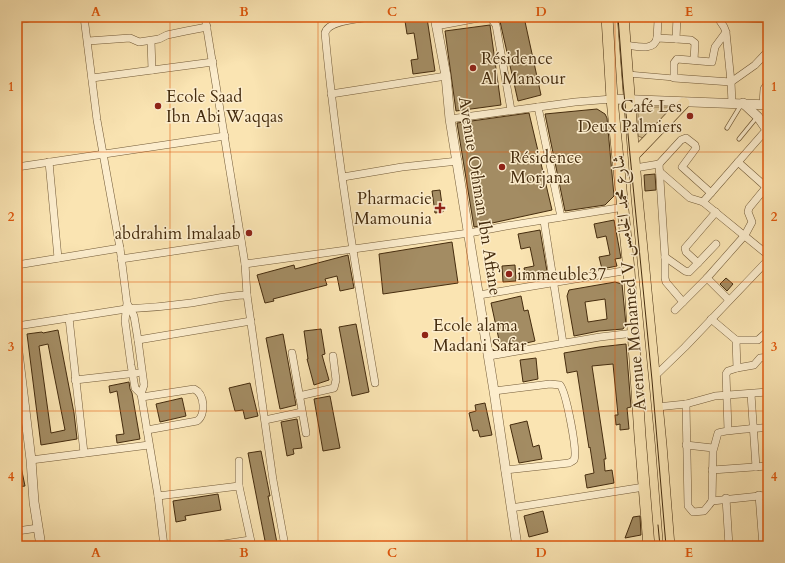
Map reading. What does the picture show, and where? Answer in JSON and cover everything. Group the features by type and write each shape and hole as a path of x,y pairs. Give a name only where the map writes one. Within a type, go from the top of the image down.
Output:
{"main road":[{"name":"Avenue Mohamed V شارع محمد الخامس","path":"607,17 612,99 624,207 649,546"},
{"name":"Avenue Mohamed V شارع محمد الخامس","path":"623,17 629,100 669,546"},
{"path":"634,155 684,102"}],"street":[{"path":"17,20 36,17"},
{"path":"84,17 97,120 120,248 128,307 126,325 135,388 141,396"},
{"path":"205,17 226,136 245,264 247,295 273,480 285,546"},
{"path":"372,17 338,22 331,24 325,30 331,94 375,383"},
{"path":"436,22 484,17"},
{"path":"490,17 496,24 511,110"},
{"path":"676,39 677,17"},
{"path":"718,17 768,19"},
{"path":"718,17 726,32 732,103"},
{"path":"625,44 650,47 654,44 657,38 658,21"},
{"name":"Avenue Othman Ibn Affane","path":"436,22 446,76 450,118 489,356 517,546"},
{"path":"88,41 130,38 139,42 150,41 186,30 207,27"},
{"path":"674,78 674,64 676,60 712,62 715,48 726,32"},
{"path":"657,38 691,40 694,43 694,60"},
{"path":"150,41 152,70"},
{"path":"628,74 731,82 755,65 768,51"},
{"path":"92,78 213,62"},
{"path":"331,94 446,76"},
{"path":"450,118 575,102 612,99 765,105 764,89 768,83"},
{"path":"703,202 767,132 758,117 742,103"},
{"path":"538,107 561,218"},
{"path":"17,167 226,136"},
{"path":"635,168 659,164 681,140 686,138 695,145 696,148 682,167 711,193"},
{"path":"343,177 402,167 458,161"},
{"path":"49,162 58,258"},
{"path":"675,310 745,235 752,222 748,212 749,208 767,186 738,162"},
{"path":"659,164 665,257 665,281 683,302"},
{"path":"660,172 690,198 703,202 768,255"},
{"path":"245,264 469,233 624,207"},
{"path":"698,263 686,252 685,248 716,212"},
{"path":"544,220 564,343"},
{"path":"121,259 241,241"},
{"path":"665,257 687,272 690,271 716,244"},
{"path":"17,265 120,248"},
{"path":"654,377 768,260"},
{"path":"478,295 629,270"},
{"path":"706,278 729,300"},
{"path":"17,326 128,307 190,303 235,295 247,295"},
{"path":"128,307 134,316 138,340 144,385 141,396 158,496 164,546"},
{"path":"69,318 84,453"},
{"path":"711,319 736,340 758,340 768,331"},
{"path":"138,340 251,321"},
{"path":"489,356 634,333"},
{"path":"736,340 737,368"},
{"path":"17,344 19,384 31,460 41,546"},
{"path":"292,353 306,433"},
{"path":"299,396 334,388 336,380 333,356"},
{"path":"728,430 727,372 737,368 754,366 760,358 768,357"},
{"path":"75,380 142,372"},
{"path":"494,390 550,384 560,385 565,395 574,444 575,458 569,463 505,470"},
{"path":"141,396 194,389 199,392 202,400 202,414 199,420 190,423 147,430"},
{"path":"657,406 686,404 715,396 768,392"},
{"path":"751,394 756,466"},
{"path":"686,404 689,508 693,512 704,511 712,501 712,470 714,448 718,433 728,430 768,428"},
{"path":"265,420 302,412"},
{"path":"31,460 149,445"},
{"path":"686,445 714,448"},
{"path":"211,546 251,543 239,486 239,461"},
{"path":"712,470 768,466"},
{"path":"158,496 239,486"},
{"path":"511,508 644,487"},
{"path":"759,495 763,546"},
{"path":"712,501 726,498 768,495"},
{"path":"726,498 729,546"},
{"path":"17,531 38,528"}],"lane":[{"path":"727,128 742,103"},
{"path":"739,139 758,117"}],"shaded area":[{"path":"638,107 669,107 671,110 643,138 638,136"}],"building":[{"name":"Résidence Al Mansour","path":"499,17 524,17 541,95 518,101"},
{"path":"427,18 435,71 413,74 411,60 418,59 414,33 407,34 405,21"},
{"name":"Résidence Al Mansour","path":"490,25 501,105 456,111 445,31"},
{"path":"597,109 605,114 607,118 614,196 605,205 565,211 545,114"},
{"name":"Résidence Morjana","path":"529,113 552,210 474,227 457,123"},
{"path":"655,174 656,190 645,191 644,175"},
{"path":"440,190 443,212 435,213 432,191"},
{"path":"614,220 621,258 615,259 617,266 602,269 599,257 610,255 606,236 597,238 594,224"},
{"path":"540,230 548,277 527,281 524,268 534,266 530,247 521,249 518,234"},
{"path":"452,242 458,283 383,294 379,254"},
{"path":"348,255 354,288 340,291 337,276 325,279 327,285 273,299 274,301 265,303 257,275 294,265 295,269"},
{"name":"immeuble37","path":"515,265 516,281 503,282 502,266"},
{"path":"726,278 733,284 727,291 720,284"},
{"path":"615,282 622,284 626,325 623,329 599,331 574,336 567,296 569,290","holes":["605,299 607,319 588,322 585,302"]},
{"path":"521,296 524,311 528,310 535,341 501,349 491,303"},
{"path":"356,324 369,392 352,396 339,327"},
{"path":"321,329 325,354 322,355 329,380 314,385 307,359 304,331"},
{"path":"58,330 74,413 77,439 41,445 27,334","holes":["48,344 65,430 51,433 39,346"]},
{"path":"283,334 296,405 280,409 266,338"},
{"path":"626,344 631,407 627,408 629,429 620,430 620,424 616,425 615,415 618,415 613,364 592,366 606,459 604,459 605,471 612,470 614,483 587,488 585,475 594,473 590,447 589,448 577,371 567,373 564,353"},
{"path":"536,358 538,379 523,382 520,360"},
{"path":"129,382 140,439 117,443 116,435 124,434 117,391 110,393 109,386"},
{"path":"250,383 258,416 245,419 243,410 235,411 229,388"},
{"path":"330,396 340,448 323,451 314,399"},
{"path":"182,398 186,416 160,422 156,404"},
{"path":"485,403 492,435 480,437 478,430 473,431 469,413 476,411 475,405"},
{"path":"297,419 302,448 293,449 294,454 287,456 281,422"},
{"path":"527,421 533,447 539,445 542,459 519,463 510,425"},
{"path":"261,451 277,543 266,546 248,453"},
{"path":"17,462 20,462 25,486 17,487"},
{"path":"218,494 221,510 185,516 186,520 176,522 173,501"},
{"path":"543,511 548,532 529,537 524,516"},
{"path":"640,516 641,535 625,538 633,517"}],"tram line":[{"path":"618,17 666,546"},
{"path":"658,525 660,546"}],"place":[{"name":"Résidence Al Mansour","path":"473,68"},
{"name":"Ecole Saad Ibn Abi Waqqas","path":"158,106"},
{"name":"Café Les Deux Palmiers","path":"690,116"},
{"name":"Résidence Morjana","path":"502,167"},
{"name":"Pharmacie Mamounia","path":"440,208"},
{"name":"abdrahim lmalaab","path":"249,233"},
{"name":"immeuble37","path":"509,274"},
{"name":"Ecole alama Madani Safar","path":"425,335"}]}
